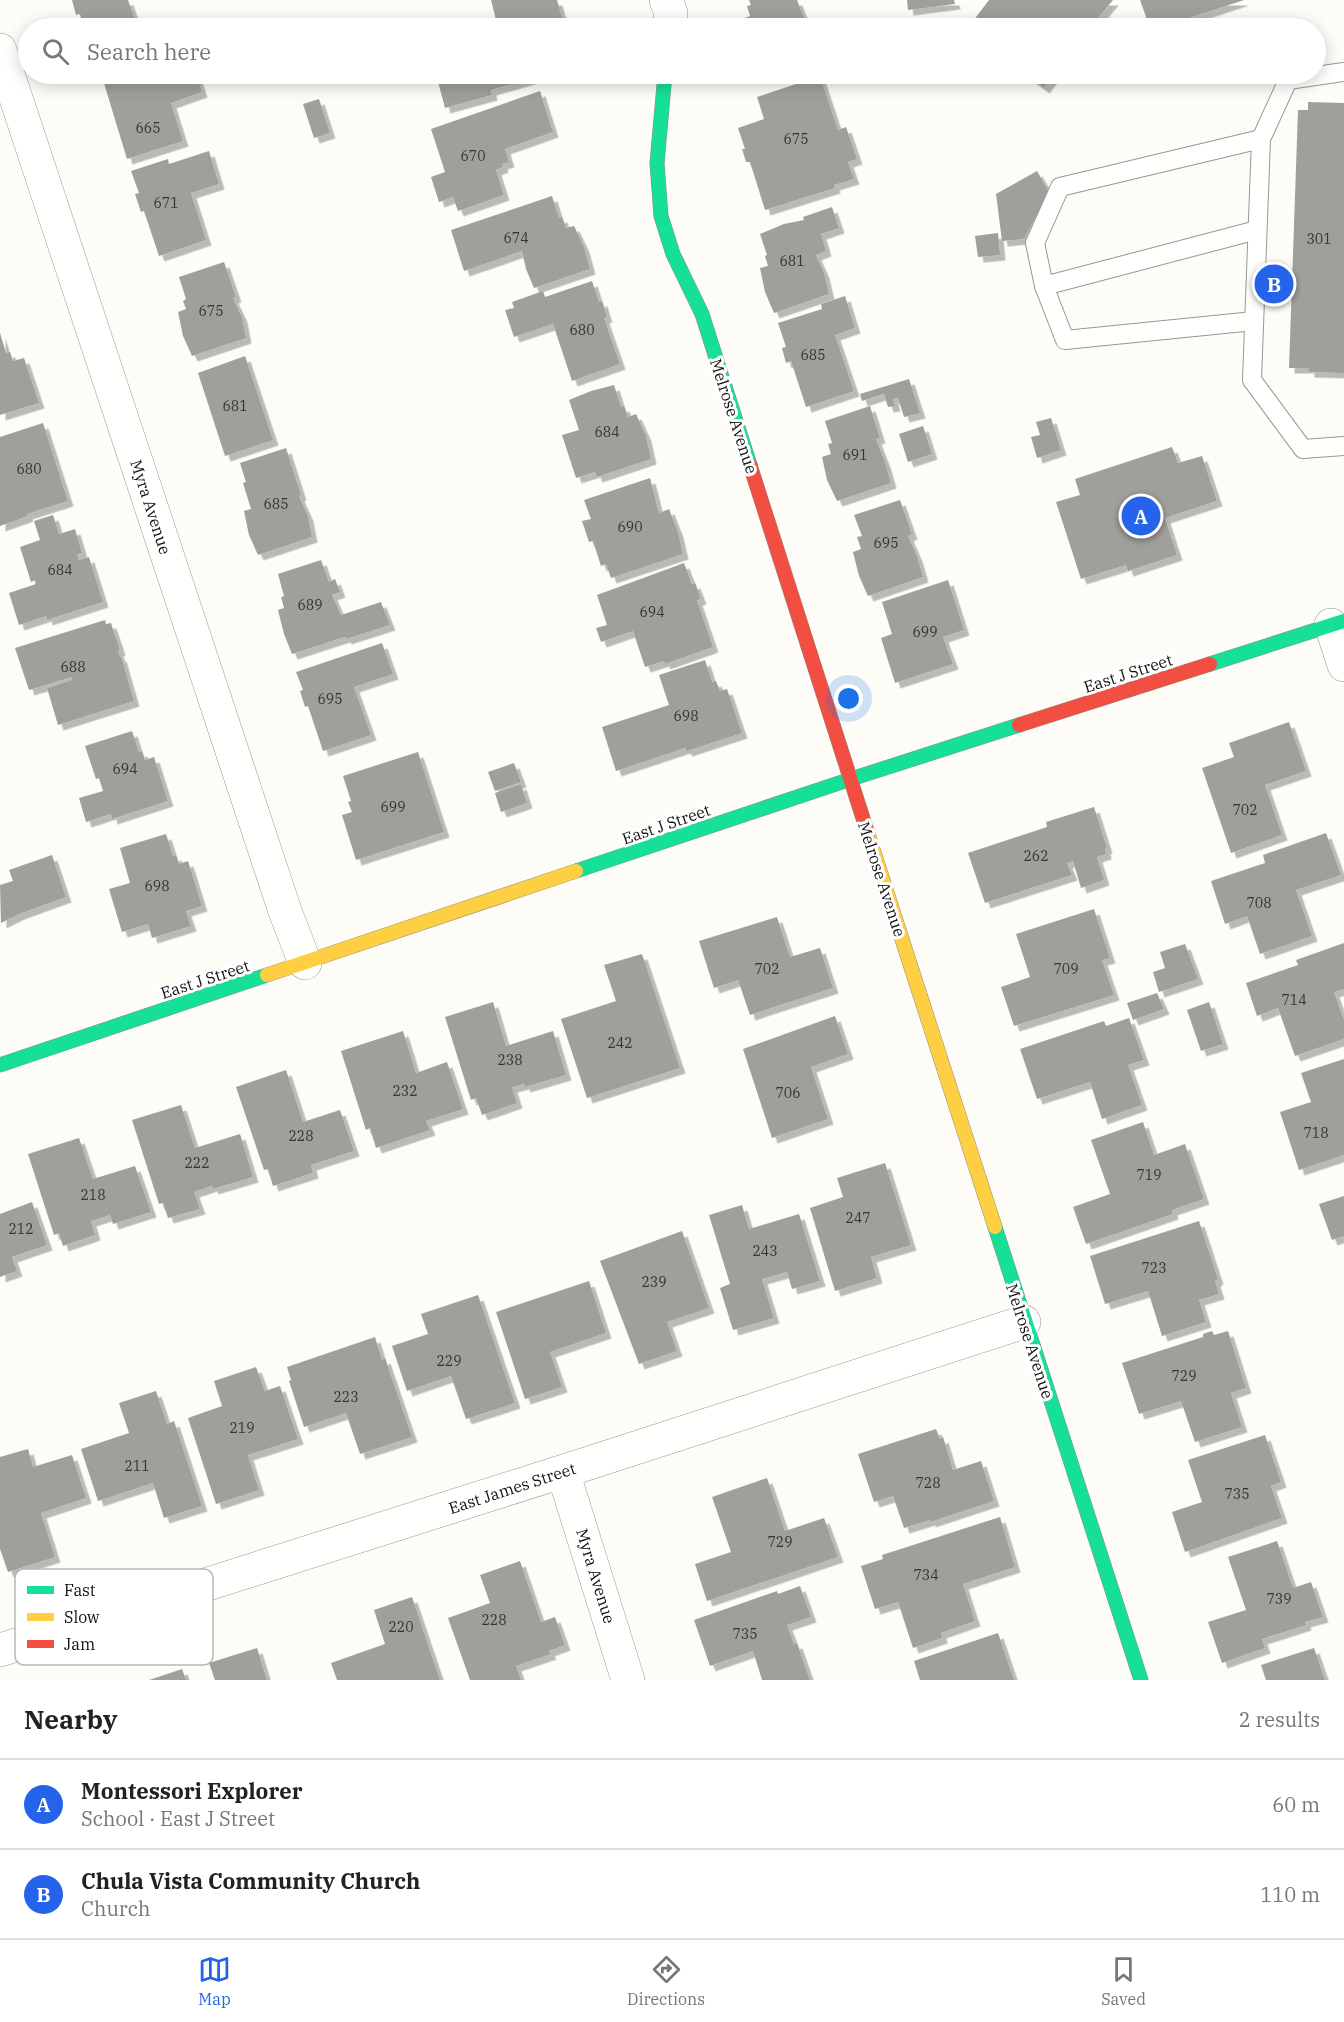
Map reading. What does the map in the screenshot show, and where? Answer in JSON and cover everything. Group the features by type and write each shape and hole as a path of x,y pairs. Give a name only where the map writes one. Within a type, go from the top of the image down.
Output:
{"street":[{"path":"666,0 671,13 670,18"},
{"name":"Myra Avenue","path":"0,50 273,873 305,963"},
{"name":"Melrose Avenue","path":"664,84 657,182 661,217 672,249 702,314 1024,1322 1141,1680"},
{"path":"1338,623 1344,665"},
{"name":"East J Street","path":"0,1065 851,779 1338,623"},
{"name":"East James Street","path":"213,1583 1024,1322"},
{"name":"Myra Avenue","path":"563,1472 628,1680"},
{"name":"East James Street","path":"0,1650 15,1645"}],"lane":[{"path":"1326,75 1344,72"},
{"path":"1286,84 1261,140 1252,380 1303,448 1344,446"},
{"path":"1254,321 1065,340 1044,286 1035,243 1060,187 1261,140"},
{"path":"1044,286 1257,230"}],"building":[{"path":"72,0 128,0 134,18 81,18 80,14 76,15"},
{"path":"491,0 557,0 562,18 496,18"},
{"path":"749,0 797,0 804,18 745,18 750,16 747,6 751,5"},
{"path":"907,0 954,0 955,4 908,10"},
{"path":"989,0 1113,0 1098,18 975,18"},
{"path":"1140,0 1244,0 1189,18 1146,18"},
{"path":"104,84 199,84 202,92 171,103 183,141 127,159"},
{"path":"439,84 512,84 491,90 492,95 445,108"},
{"path":"796,84 823,84 838,130 846,127 857,159 848,162 854,179 834,185 835,188 765,210 750,162 746,162 742,149 745,149 738,128 764,119 757,97"},
{"path":"540,91 553,132 505,149 509,162 502,164 503,167 496,170 504,195 458,211 453,197 439,202 431,177 445,172 431,129"},
{"path":"319,99 330,133 314,138 303,104"},
{"path":"1308,102 1344,103 1344,373 1309,372 1309,368 1289,368 1298,110 1308,110"},
{"path":"209,151 219,184 191,193 206,240 159,256 144,211 141,212 135,194 139,193 131,171 168,159 169,164"},
{"path":"1037,171 1049,192 1024,239 1002,241 996,194"},
{"path":"552,196 559,218 562,217 566,228 574,226 584,247 590,269 534,288 522,251 464,271 451,230"},
{"path":"832,207 839,228 821,234 826,251 816,255 824,273 829,294 774,313 765,292 760,268 768,266 760,234 784,224 804,220 803,217"},
{"path":"998,233 1000,255 978,257 975,236"},
{"path":"224,262 236,297 233,298 242,317 246,338 192,356 183,336 178,312 186,309 183,301 186,299 179,277"},
{"path":"592,281 599,302 602,301 607,317 604,318 620,364 572,381 553,324 514,337 505,310 514,308 512,302 543,291 545,297"},
{"path":"845,296 855,328 835,335 854,391 806,407 791,361 786,363 782,348 786,347 778,323 822,309 821,304"},
{"path":"0,333 6,353 10,352 13,361 24,358 39,403 0,415"},
{"path":"245,356 273,440 225,456 198,373"},
{"path":"909,379 920,413 904,417 898,398 893,399 895,406 888,407 884,394 862,401 860,394"},
{"path":"614,385 621,407 624,406 628,417 636,414 646,436 651,459 597,477 595,472 576,478 562,435 579,430 569,400"},
{"path":"870,406 880,438 876,439 891,483 837,501 827,480 822,457 831,454 828,444 832,443 825,421"},
{"path":"1051,418 1061,450 1037,458 1031,437 1040,435 1036,422"},
{"path":"43,423 68,501 27,514 28,516 0,526 0,437"},
{"path":"923,426 932,454 908,462 899,434"},
{"path":"1172,447 1178,463 1202,456 1217,501 1165,518 1177,555 1128,571 1126,565 1081,579 1056,502 1080,495 1075,479"},
{"path":"286,448 301,495 299,496 308,516 312,537 258,555 249,535 244,511 251,509 240,463"},
{"path":"650,478 659,513 669,509 683,554 611,578 606,564 601,566 593,541 589,542 582,521 591,519 584,500"},
{"path":"900,500 912,534 908,536 923,577 868,596 859,576 853,552 861,549 857,537 862,536 854,515"},
{"path":"53,515 59,534 75,529 82,553 77,555 79,560 89,557 103,602 47,620 46,616 19,625 9,593 36,584 35,580 31,582 20,547 40,540 34,521"},
{"path":"321,560 329,582 335,579 340,592 332,595 341,615 381,602 390,625 292,654 278,610 284,608 281,597 284,596 278,574"},
{"path":"684,563 701,599 697,600 713,647 665,664 664,661 645,667 633,631 601,642 596,628 607,625 597,595"},
{"path":"948,580 964,630 943,637 953,664 895,683 881,638 892,634 882,602"},
{"path":"105,620 106,624 111,623 134,701 58,725 47,688 72,680 72,677 29,690 15,648"},
{"path":"382,643 393,674 354,687 371,735 323,751 308,706 305,707 300,691 303,690 296,672"},
{"path":"705,660 712,682 716,681 720,691 727,689 742,733 687,751 685,748 616,771 602,727 669,705 659,675"},
{"path":"1289,722 1306,771 1265,785 1282,835 1231,853 1202,768 1234,757 1229,743"},
{"path":"132,731 139,752 142,751 145,760 154,757 168,801 112,819 111,814 86,822 79,798 103,791 99,778 96,779 85,746"},
{"path":"418,752 444,832 356,860 342,815 352,812 343,776"},
{"path":"514,763 521,782 495,791 488,772"},
{"path":"521,784 527,803 501,812 495,793"},
{"path":"1094,807 1107,848 1105,849 1106,854 1097,857 1104,880 1081,888 1073,861 1067,863 1072,875 985,903 968,853 1047,827 1046,822"},
{"path":"1326,833 1341,875 1296,890 1312,936 1260,954 1247,916 1225,924 1211,881 1265,863 1263,855"},
{"path":"166,834 173,856 176,855 179,864 188,861 202,906 186,911 191,926 152,938 148,924 122,932 109,889 130,883 120,848"},
{"path":"52,855 66,897 1,923 0,885 13,881 9,870"},
{"path":"1094,909 1110,958 1102,960 1114,995 1014,1026 1001,987 1030,977 1016,934"},
{"path":"777,917 790,957 820,948 833,988 750,1015 738,980 714,988 699,941"},
{"path":"1344,943 1344,989 1334,992 1344,1020 1344,1039 1295,1056 1278,1008 1257,1016 1246,983 1298,965 1296,960"},
{"path":"1185,944 1198,979 1159,992 1153,972 1165,968 1160,952"},
{"path":"642,954 680,1068 587,1098 561,1019 616,1001 604,965"},
{"path":"1157,993 1164,1009 1133,1020 1127,1003"},
{"path":"493,1002 506,1046 553,1031 566,1075 525,1087 524,1084 512,1087 517,1103 482,1115 476,1098 471,1100 445,1017"},
{"path":"1209,1002 1223,1044 1201,1051 1187,1010"},
{"path":"835,1016 848,1054 811,1067 828,1119 772,1138 743,1049"},
{"path":"1129,1018 1144,1060 1128,1065 1142,1105 1102,1119 1090,1082 1037,1099 1020,1049 1104,1021 1106,1026"},
{"path":"403,1031 416,1073 447,1062 463,1109 426,1121 430,1130 376,1148 370,1128 366,1130 341,1051"},
{"path":"1344,1059 1344,1155 1299,1170 1280,1112 1311,1102 1301,1073"},
{"path":"286,1070 303,1122 340,1110 354,1151 311,1165 313,1173 273,1186 268,1169 264,1170 236,1087"},
{"path":"181,1105 195,1148 240,1134 253,1177 194,1192 200,1209 168,1218 163,1203 159,1204 132,1120"},
{"path":"1143,1122 1154,1155 1185,1144 1204,1199 1172,1210 1173,1214 1086,1244 1073,1207 1110,1194 1091,1140"},
{"path":"79,1138 93,1179 135,1166 151,1212 113,1224 110,1215 91,1221 95,1235 63,1246 59,1233 54,1235 28,1154"},
{"path":"885,1163 911,1245 871,1257 877,1278 835,1291 810,1208 843,1197 837,1178"},
{"path":"1344,1196 1344,1236 1332,1240 1319,1204"},
{"path":"32,1202 47,1245 12,1257 17,1271 0,1277 0,1214"},
{"path":"742,1205 749,1229 799,1214 820,1281 792,1289 787,1272 762,1279 774,1318 733,1330 720,1288 730,1284 709,1215"},
{"path":"1199,1221 1218,1279 1215,1281 1219,1294 1199,1300 1206,1322 1162,1336 1148,1291 1105,1304 1090,1256"},
{"path":"682,1231 709,1308 667,1322 677,1351 639,1364 600,1261"},
{"path":"589,1281 606,1333 550,1352 562,1387 525,1399 496,1312"},
{"path":"478,1295 515,1403 466,1419 451,1376 407,1391 392,1346 428,1334 421,1314"},
{"path":"1212,1331 1214,1335 1228,1331 1246,1388 1231,1393 1242,1427 1195,1442 1181,1401 1139,1414 1122,1363 1203,1337 1203,1334"},
{"path":"375,1337 382,1360 385,1358 412,1437 360,1454 346,1413 304,1427 289,1381 291,1380 287,1367"},
{"path":"256,1367 265,1391 280,1386 298,1439 248,1455 259,1490 216,1504 188,1418 222,1406 214,1381"},
{"path":"156,1391 167,1424 174,1421 202,1506 164,1518 153,1483 98,1501 81,1449 129,1433 119,1403"},
{"path":"936,1429 940,1439 943,1437 953,1470 981,1461 994,1501 904,1528 893,1496 874,1502 858,1454"},
{"path":"1265,1435 1281,1482 1271,1486 1282,1518 1185,1552 1172,1512 1202,1502 1188,1460"},
{"path":"28,1449 33,1467 72,1455 86,1498 41,1513 55,1557 8,1572 0,1549 0,1457"},
{"path":"767,1478 785,1531 824,1518 838,1557 707,1601 695,1564 731,1552 712,1497"},
{"path":"1000,1517 1015,1567 963,1584 975,1621 941,1633 942,1638 913,1648 898,1602 875,1609 861,1566 883,1559 882,1555"},
{"path":"1277,1541 1293,1588 1311,1582 1323,1617 1262,1639 1265,1648 1222,1663 1208,1622 1246,1610 1228,1557"},
{"path":"520,1561 541,1622 555,1617 565,1645 549,1651 551,1654 516,1666 521,1680 470,1680 448,1618 490,1603 480,1575"},
{"path":"800,1586 811,1617 787,1625 794,1644 797,1643 810,1680 762,1680 753,1651 710,1666 694,1620 777,1591 778,1594"},
{"path":"412,1597 440,1680 337,1680 331,1663 385,1644 374,1610"},
{"path":"998,1633 1014,1680 920,1680 914,1661"},
{"path":"257,1648 267,1680 215,1680 210,1665 213,1665 213,1662"},
{"path":"1314,1648 1325,1680 1266,1680 1261,1665"},
{"path":"182,1669 186,1680 149,1680"}],"traffic: fast":[{"path":"664,84 657,163 661,216 673,254 702,314 750,465"},
{"path":"1210,664 1344,621"},
{"path":"576,871 1019,725"},
{"path":"0,1065 267,975"},
{"path":"995,1227 1141,1680"}],"traffic: slow":[{"path":"868,834 995,1227"},
{"path":"267,975 576,871"}],"traffic: jam":[{"path":"750,465 868,834"},
{"path":"1019,725 1210,664"}],"place":[{"name":"Chula Vista Community Church","path":"1274,284"},
{"name":"Montessori Explorer","path":"1141,516"}]}
